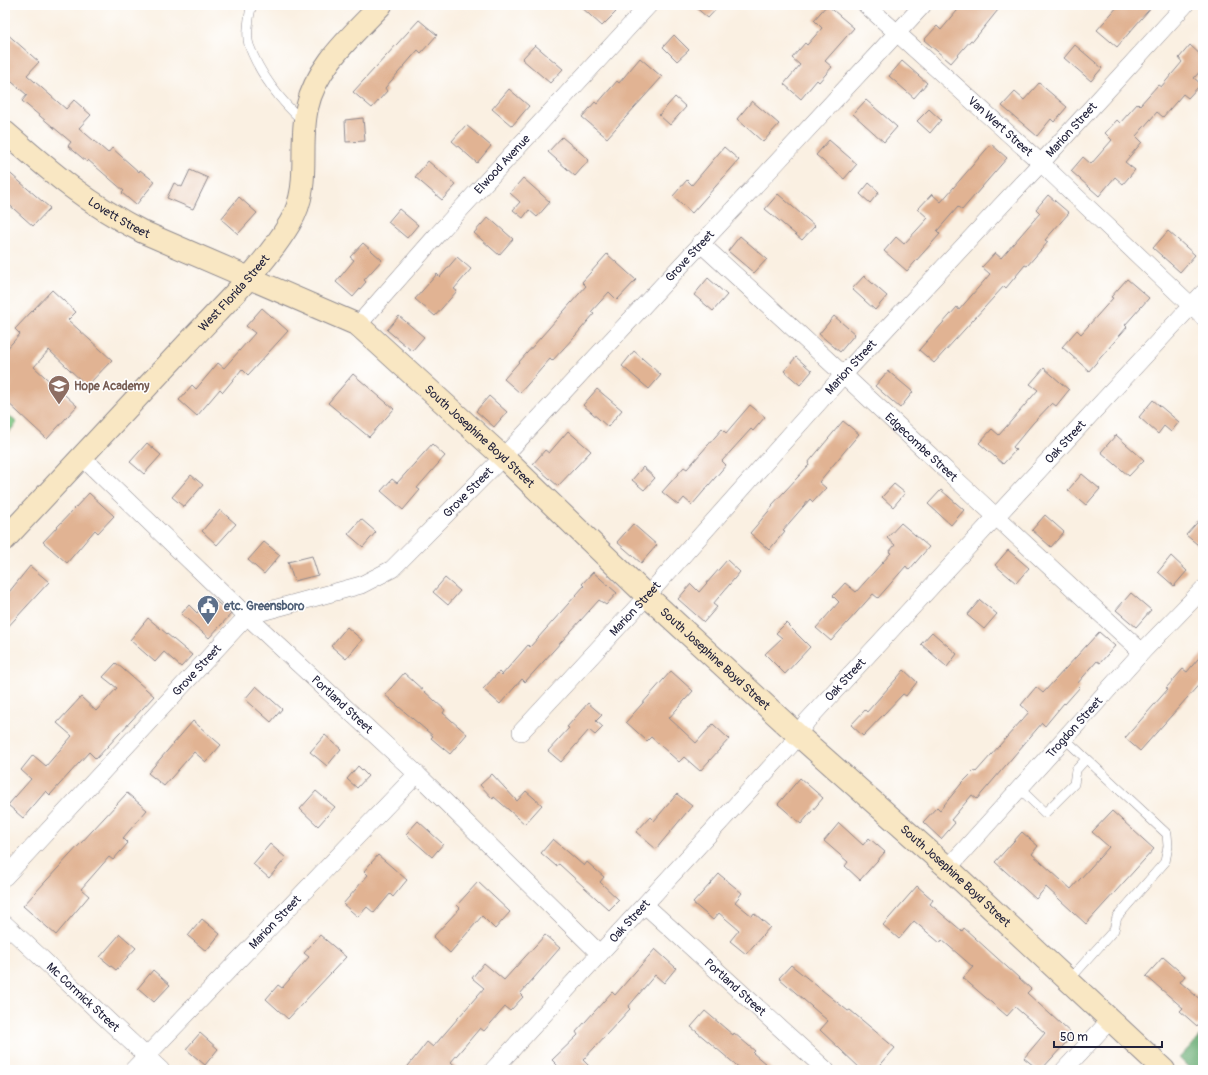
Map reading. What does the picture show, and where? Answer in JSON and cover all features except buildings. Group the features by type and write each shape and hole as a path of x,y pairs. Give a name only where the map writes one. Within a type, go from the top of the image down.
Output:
{"main road":[{"name":"West Florida Street","path":"5,539 248,278 281,238 291,221 301,198 304,172 304,122 311,94 317,79 336,54 381,5"},
{"name":"Lovett Street","path":"5,132 69,187 95,206 143,232 248,278"},
{"name":"South Josephine Boyd Street","path":"248,278 358,325 503,457 647,596 798,735 948,868 1164,1070"}],"street":[{"name":"Elwood Avenue","path":"358,325 437,235 649,5"},
{"name":"Van Wert Street","path":"866,5 896,34 1041,163 1197,312"},
{"name":"Grove Street","path":"5,877 247,616 361,585 392,569 503,457 700,243 923,5"},
{"name":"Marion Street","path":"520,732 647,596 844,374 1041,163 1185,5"},
{"name":"Edgecombe Street","path":"700,243 844,374 1142,652"},
{"name":"Oak Street","path":"493,1070 790,746 807,722 997,518 1197,312 1203,294"},
{"name":"Portland Street","path":"82,456 247,616 417,774 600,954"},
{"name":"Trogdon Street","path":"948,868 1142,652 1203,589"},
{"name":"Marion Street","path":"132,1070 417,774"},
{"name":"Portland Street","path":"645,905 826,1070"},
{"name":"Mc Cormick Street","path":"5,924 161,1070"},
{"path":"1064,1070 1111,1019"}],"lane":[{"path":"252,5 249,14 248,44 262,71 284,102 304,122"},
{"path":"1064,738 1167,834 1168,846 1165,862 1117,917 1114,930 1069,980"},
{"path":"1019,788 1045,813 1074,784 1076,770 1086,759"}],"green space":[{"path":"5,412 17,423 5,436"},
{"path":"1203,1033 1203,1070 1191,1070 1179,1058"}],"place":[{"name":"Hope Academy","path":"59,406"},
{"name":"etc. Greensboro","path":"208,626"}]}
